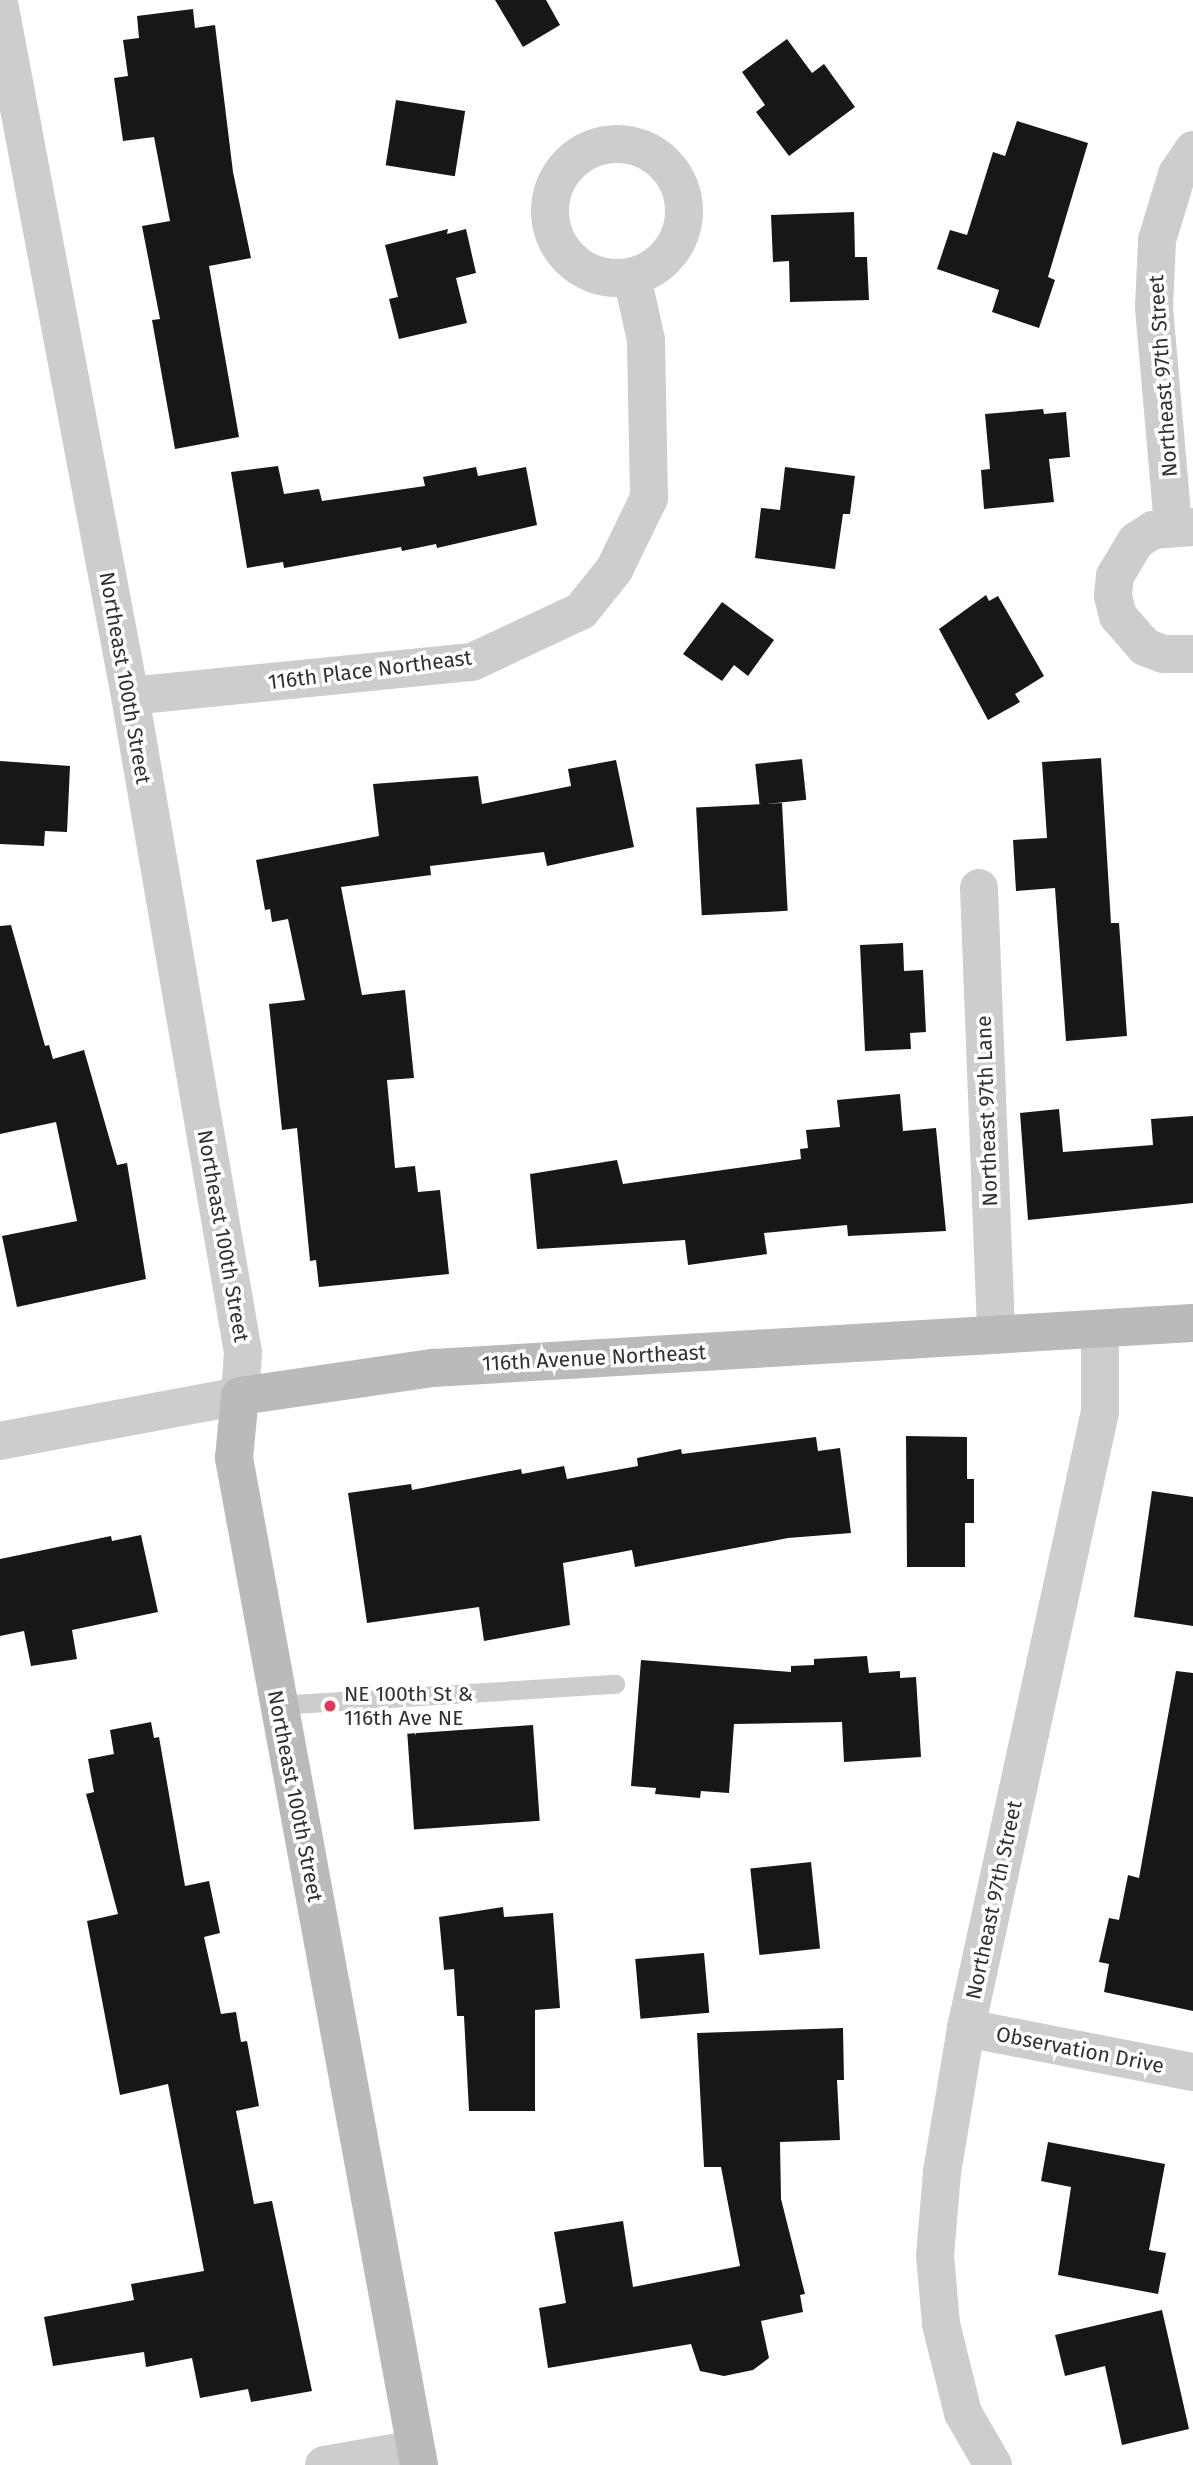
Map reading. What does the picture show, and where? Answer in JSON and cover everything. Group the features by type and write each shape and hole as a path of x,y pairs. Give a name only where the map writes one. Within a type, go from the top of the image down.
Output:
{"street":[{"name":"Northeast 100th Street","path":"0,8 130,696 243,1352 234,1458 418,2457"},
{"name":"Northeast 97th Street","path":"1193,150 1177,174 1157,240 1154,307 1183,526 1153,530 1129,549 1115,576 1113,596 1118,616 1145,647 1163,654 1193,654"},
{"name":"116th Place Northeast","path":"130,696 472,662 581,611 614,570 649,498 646,340 632,277"},
{"name":"Northeast 97th Lane","path":"979,888 996,1335"},
{"name":"116th Avenue Northeast","path":"0,1441 240,1396 433,1368 1193,1324"},
{"name":"Northeast 97th Street","path":"993,2465 963,2413 941,2324 935,2256 942,2172 966,2028 1100,1412 1100,1330"},
{"name":"Observation Drive","path":"966,2028 1193,2072"},
{"path":"324,2465 418,2457"}],"lane":[{"path":"278,1705 615,1684"}],"building":[{"path":"495,0 546,0 560,25 523,47"},
{"path":"193,9 195,28 215,25 233,172 251,258 209,266 239,437 175,449 152,320 160,319 142,226 170,221 154,137 123,141 114,78 128,76 123,40 139,38 137,16"},
{"path":"787,39 812,73 824,64 855,107 789,156 756,112 765,105 742,72"},
{"path":"396,100 465,111 455,176 386,165"},
{"path":"1017,121 1088,143 1048,277 1055,280 1039,328 992,312 999,290 937,269 950,230 967,235 993,152 1005,156"},
{"path":"854,212 855,257 867,257 869,300 790,302 789,261 773,262 771,215"},
{"path":"448,229 447,234 466,229 476,273 456,278 467,323 399,339 389,299 398,297 385,245"},
{"path":"1043,409 1044,414 1066,412 1070,457 1049,459 1054,502 984,509 981,470 990,469 985,414"},
{"path":"278,466 284,494 319,489 322,501 425,486 423,477 476,467 478,476 526,467 537,525 437,548 436,544 402,551 401,547 284,568 283,562 247,568 231,472"},
{"path":"785,467 855,476 850,514 843,514 835,569 755,558 761,508 780,510"},
{"path":"986,595 989,601 998,596 1044,676 1015,694 1020,702 988,720 939,629"},
{"path":"722,602 774,640 748,676 734,665 722,681 683,654"},
{"path":"1101,758 1111,923 1119,923 1127,1036 1066,1041 1055,888 1016,891 1013,840 1047,838 1042,762"},
{"path":"802,759 806,800 760,805 755,764"},
{"path":"616,760 634,847 547,866 544,852 430,866 431,875 341,887 362,995 405,990 414,1078 387,1080 395,1168 415,1166 418,1192 440,1190 449,1274 319,1287 316,1260 310,1261 297,1128 282,1130 269,1004 305,1000 288,919 272,922 270,909 265,910 256,860 379,836 373,784 478,776 482,804 571,786 568,769"},
{"path":"0,761 70,766 67,832 45,831 44,846 0,844"},
{"path":"782,803 788,911 702,915 696,808"},
{"path":"11,925 45,1046 49,1045 53,1059 84,1050 117,1165 127,1163 146,1279 17,1307 2,1236 77,1221 56,1122 0,1134 0,926"},
{"path":"903,943 904,971 923,970 926,1032 910,1033 911,1049 865,1051 860,945"},
{"path":"900,1094 903,1131 936,1128 946,1231 848,1236 847,1225 764,1233 767,1254 688,1265 685,1240 537,1249 530,1174 617,1160 623,1184 801,1159 800,1149 808,1148 806,1130 840,1127 837,1100"},
{"path":"1059,1109 1063,1152 1153,1145 1151,1119 1193,1116 1193,1203 1028,1220 1020,1113"},
{"path":"906,1436 967,1437 967,1479 974,1479 974,1523 965,1523 965,1567 907,1567"},
{"path":"816,1437 818,1451 840,1448 851,1533 788,1538 635,1567 632,1550 563,1563 570,1625 484,1641 479,1607 367,1623 348,1493 411,1484 412,1490 521,1469 522,1474 564,1466 567,1479 638,1466 637,1458 681,1449 682,1454"},
{"path":"1152,1491 1193,1497 1193,1626 1134,1617"},
{"path":"141,1535 158,1612 72,1630 77,1659 31,1666 24,1631 0,1636 0,1559 111,1536 112,1541"},
{"path":"867,1656 869,1673 900,1671 900,1678 916,1677 921,1757 844,1762 842,1722 734,1724 729,1793 701,1791 700,1798 655,1794 656,1788 631,1786 641,1660 791,1672 791,1666 814,1665 814,1659"},
{"path":"1176,1671 1193,1673 1193,2011 1104,1992 1109,1964 1099,1962 1109,1918 1119,1920 1128,1875 1139,1878"},
{"path":"151,1722 154,1738 159,1737 185,1886 209,1881 220,1933 204,1937 221,2014 236,2012 241,2042 247,2041 259,2106 236,2111 254,2204 272,2201 312,2391 251,2402 248,2389 200,2398 192,2358 146,2367 144,2352 53,2366 44,2317 134,2300 131,2284 204,2271 168,2084 120,2095 87,1921 118,1914 86,1794 94,1792 88,1759 114,1754 110,1730"},
{"path":"533,1725 540,1821 414,1830 407,1734"},
{"path":"811,1862 820,1949 759,1955 750,1868"},
{"path":"503,1907 504,1917 553,1913 560,2008 535,2010 535,2111 469,2111 464,2016 457,2016 454,1969 444,1970 439,1917"},
{"path":"704,1953 709,2013 640,2019 635,1959"},
{"path":"843,2028 844,2080 837,2080 840,2140 780,2142 781,2199 805,2294 800,2295 803,2312 761,2321 769,2358 753,2370 724,2376 700,2371 691,2344 548,2368 539,2308 566,2303 554,2232 623,2221 633,2287 740,2266 721,2167 704,2167 697,2033"},
{"path":"1048,2142 1165,2164 1149,2250 1166,2253 1158,2294 1058,2275 1071,2187 1041,2181"},
{"path":"1162,2310 1189,2429 1122,2445 1105,2366 1065,2376 1055,2335"}],"place":[{"name":"NE 100th St & 116th Ave NE","path":"330,1706"}]}
